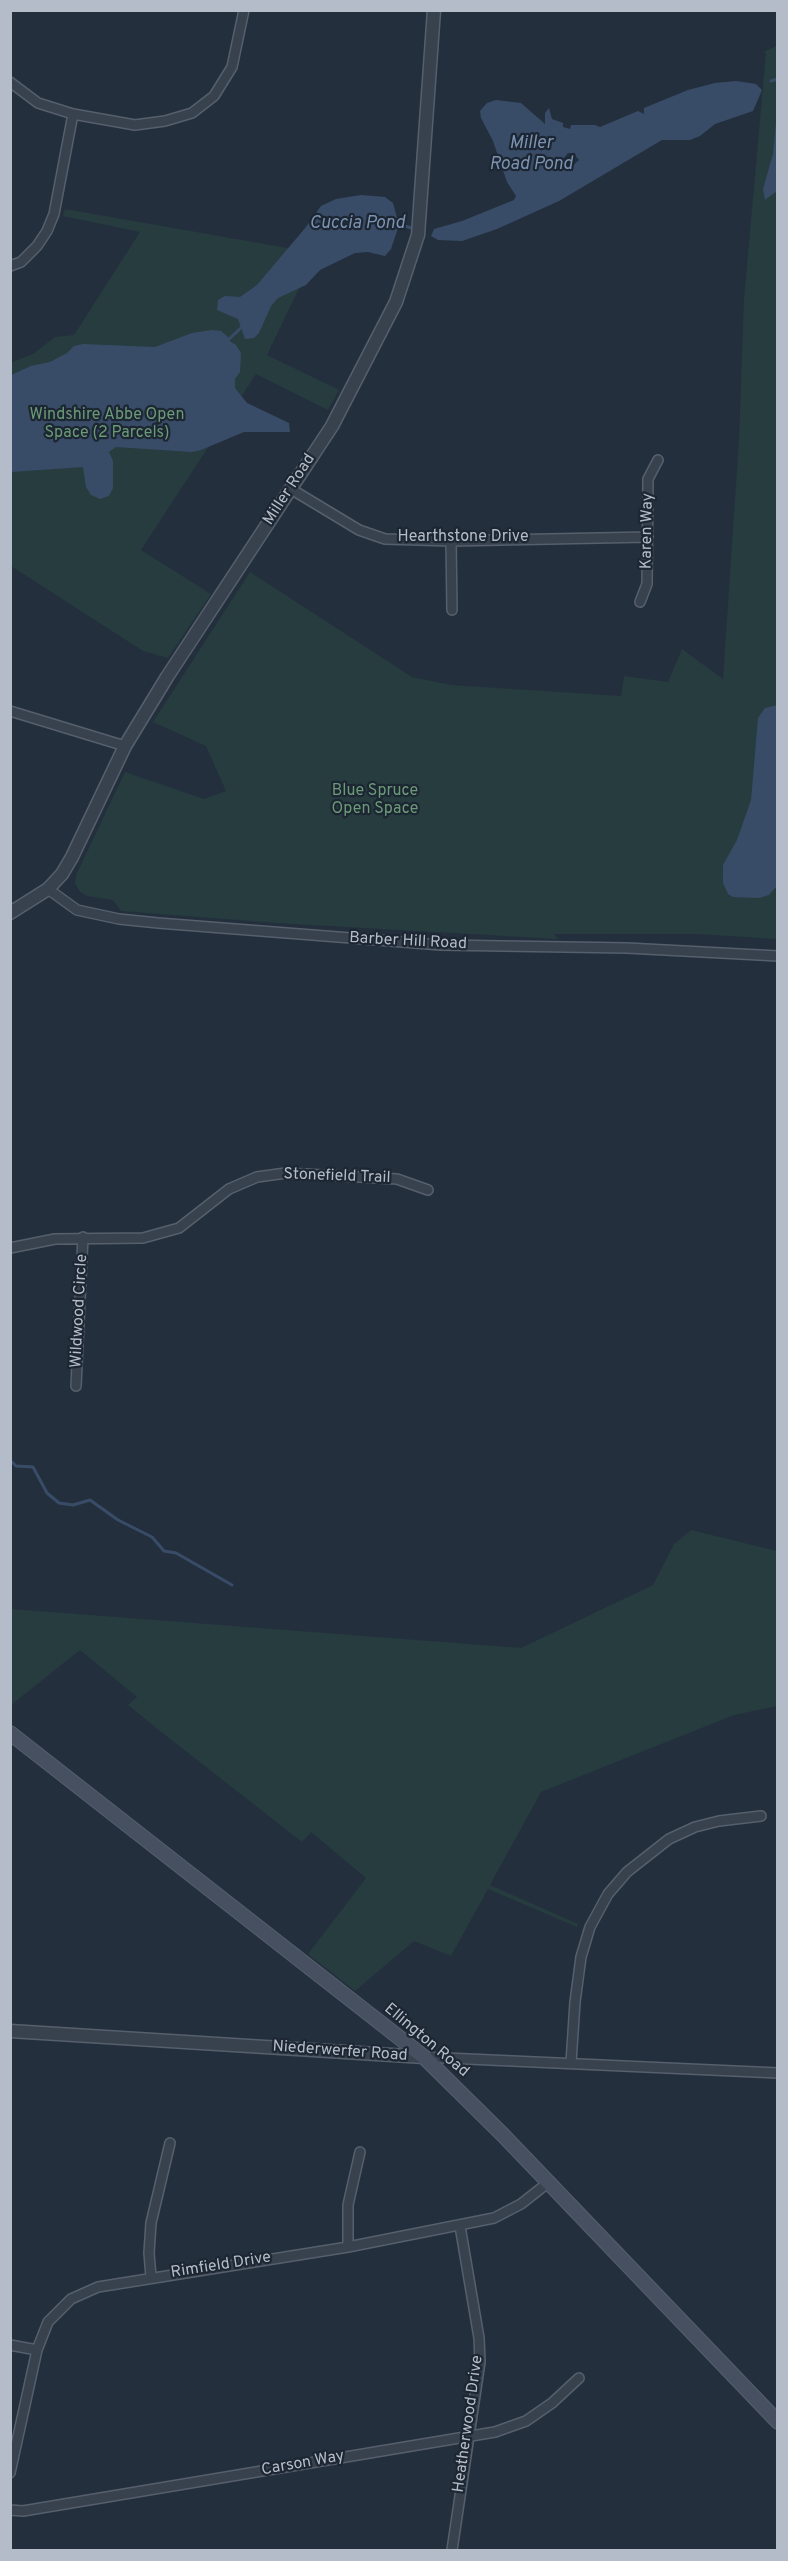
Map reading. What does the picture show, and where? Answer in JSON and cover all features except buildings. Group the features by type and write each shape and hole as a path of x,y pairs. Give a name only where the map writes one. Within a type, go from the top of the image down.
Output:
{"main road":[{"name":"Ellington Road","path":"10,1733 423,2057 496,2127 777,2422"}],"street":[{"path":"10,82 38,103 73,114 135,125 165,121 192,113 214,96 232,67 244,10"},
{"name":"Miller Road","path":"10,914 48,889 62,874 124,746 166,677 332,426 356,384 396,302 418,235 424,184 434,10"},
{"path":"10,266 21,262 37,246 51,222 73,114"},
{"name":"Karen Way","path":"639,602 647,584 648,479 658,460"},
{"name":"Hearthstone Drive","path":"291,489 358,530 385,539 451,541 648,537"},
{"path":"451,541 452,610"},
{"path":"10,711 124,746"},
{"name":"Barber Hill Road","path":"48,889 77,910 158,923 441,945 639,949 777,956"},
{"name":"Stonefield Trail","path":"10,1248 55,1239 143,1238 179,1228 229,1189 257,1177 285,1173 398,1179 428,1190"},
{"name":"Wildwood Circle","path":"76,1386 83,1237"},
{"path":"572,2063 575,2002 581,1957 590,1927 608,1894 627,1872 669,1839 695,1827 719,1821 761,1816"},
{"name":"Niederwerfer Road","path":"10,2031 423,2057 777,2073"},
{"path":"151,2277 149,2253 151,2223 170,2143"},
{"path":"348,2247 348,2205 360,2152"},
{"name":"Rimfield Drive","path":"10,2473 37,2350 48,2322 71,2299 98,2287 348,2247 494,2218 521,2204 549,2182"},
{"name":"Heatherwood Drive","path":"452,2550 480,2362 479,2337 460,2226"},
{"path":"10,2345 37,2350"},
{"name":"Carson Way","path":"10,2510 22,2511 495,2432 526,2421 552,2403 579,2378"}],"green space":[{"name":"Blue Spruce Open Space","path":"777,46 777,939 697,934 554,934 558,939 277,923 121,911 113,900 87,896 80,892 75,883 76,875 125,772 204,799 226,791 206,746 153,722 250,572 412,677 451,685 621,696 624,676 668,682 682,649 723,679 739,440 744,299 766,53 763,52"},
{"name":"Windshire Abbe Open Space (2 Parcels)","path":"65,209 316,253 267,355 339,390 328,410 256,374 141,550 211,594 168,658 143,651 11,566 10,363 33,354 55,337 74,335 140,232 63,216"},
{"path":"691,1530 777,1551 777,1706 734,1715 541,1792 490,1885 578,1924 577,1927 488,1889 451,1956 414,1941 355,1991 308,1954 366,1878 311,1832 302,1842 160,1731 128,1705 137,1697 80,1650 11,1705 11,1609 521,1648 653,1585 674,1544"}],"water":[{"name":"Miller Road Pond","path":"736,81 756,84 762,90 753,111 715,124 700,136 690,140 662,140 559,201 497,229 462,241 438,240 431,236 434,229 462,221 514,200 516,196 507,182 493,141 481,118 480,111 487,103 496,100 521,103 545,124 545,113 549,108 552,119 563,123 563,127 570,129 571,125 595,125 600,127 638,111 644,114 644,108 688,90 715,83","holes":["568,153 573,153 579,160 569,169 563,159"]},
{"path":"777,112 777,191 765,200 763,189 773,154"},
{"name":"Cuccia Pond","path":"361,195 385,197 393,203 399,225 391,249 385,256 368,252 355,253 320,270 306,285 278,298 271,306 259,333 254,338 245,339 238,319 217,310 218,300 225,296 240,297 257,285 321,206 336,199"},
{"path":"221,331 241,353 240,372 235,379 235,388 247,403 289,423 290,432 244,432 192,452 116,447 109,452 113,461 113,488 109,496 100,499 91,495 86,487 83,467 11,472 11,375 31,366 50,362 67,353 74,346 83,344 155,347 192,333"},
{"path":"777,705 778,877 776,887 769,895 759,898 733,897 728,894 723,883 723,865 737,840 751,800 758,718 765,708"}],"waterway":[{"path":"771,81 778,79"},
{"path":"396,227 401,225 412,228"},
{"path":"226,342 243,326"},
{"path":"10,1460 16,1466 33,1467 47,1493 59,1503 73,1505 90,1500 118,1520 152,1537 164,1551 176,1553 232,1585"}]}
